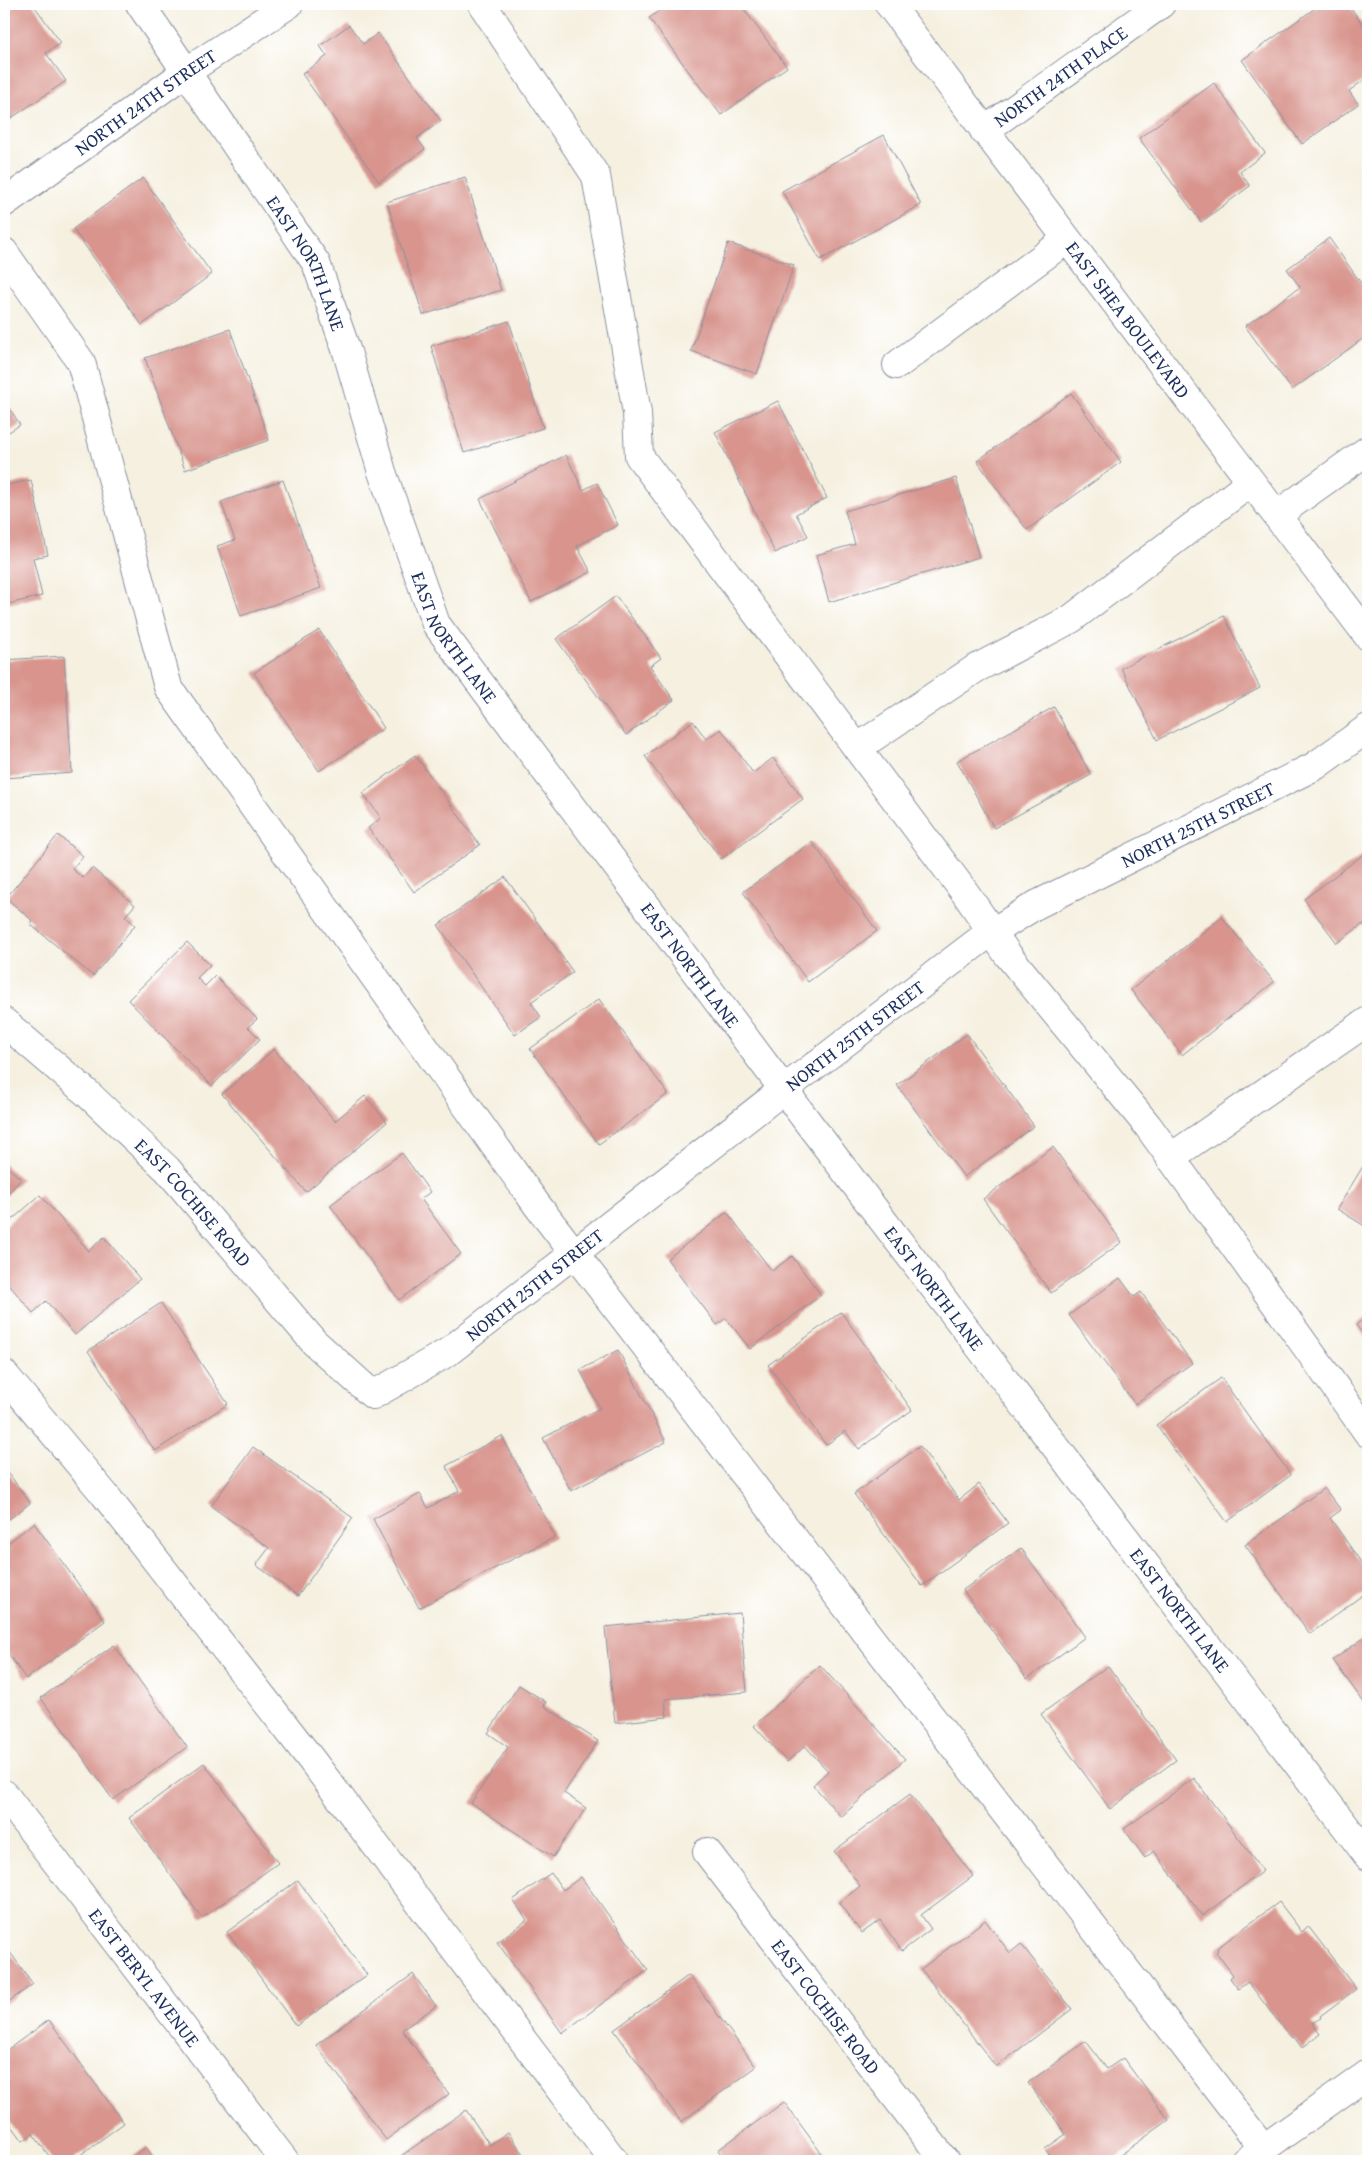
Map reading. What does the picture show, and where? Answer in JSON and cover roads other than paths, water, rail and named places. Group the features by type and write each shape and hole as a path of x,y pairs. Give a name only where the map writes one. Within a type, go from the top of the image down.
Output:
{"street":[{"name":"EAST NORTH LANE","path":"140,4 316,263 347,352 382,472 436,624 783,1090 1368,1856"},
{"name":"NORTH 24TH STREET","path":"4,203 186,72 289,4"},
{"path":"482,4 596,176 637,413 639,456 857,748 1008,955 1148,1126 1368,1434"},
{"name":"EAST SHEA BOULEVARD","path":"890,4 1066,240 1368,636"},
{"name":"NORTH 24TH PLACE","path":"984,131 1162,4"},
{"path":"897,366 1066,240"},
{"path":"4,252 81,362 168,687 532,1197 1255,2155 1368,2074"},
{"path":"1277,515 1368,450"},
{"path":"857,748 976,669 1071,619 1251,482"},
{"name":"NORTH 25TH STREET","path":"373,1395 448,1352 783,1090 992,932 1036,904 1315,766 1368,728"},
{"path":"1170,1158 1368,1021"},
{"name":"EAST COCHISE ROAD","path":"4,1022 87,1093 167,1169 314,1342 373,1395"},
{"path":"4,1374 105,1495 310,1758 614,2161"},
{"name":"EAST BERYL AVENUE","path":"4,1794 285,2161"},
{"name":"EAST COCHISE ROAD","path":"708,1852 945,2161"}]}
